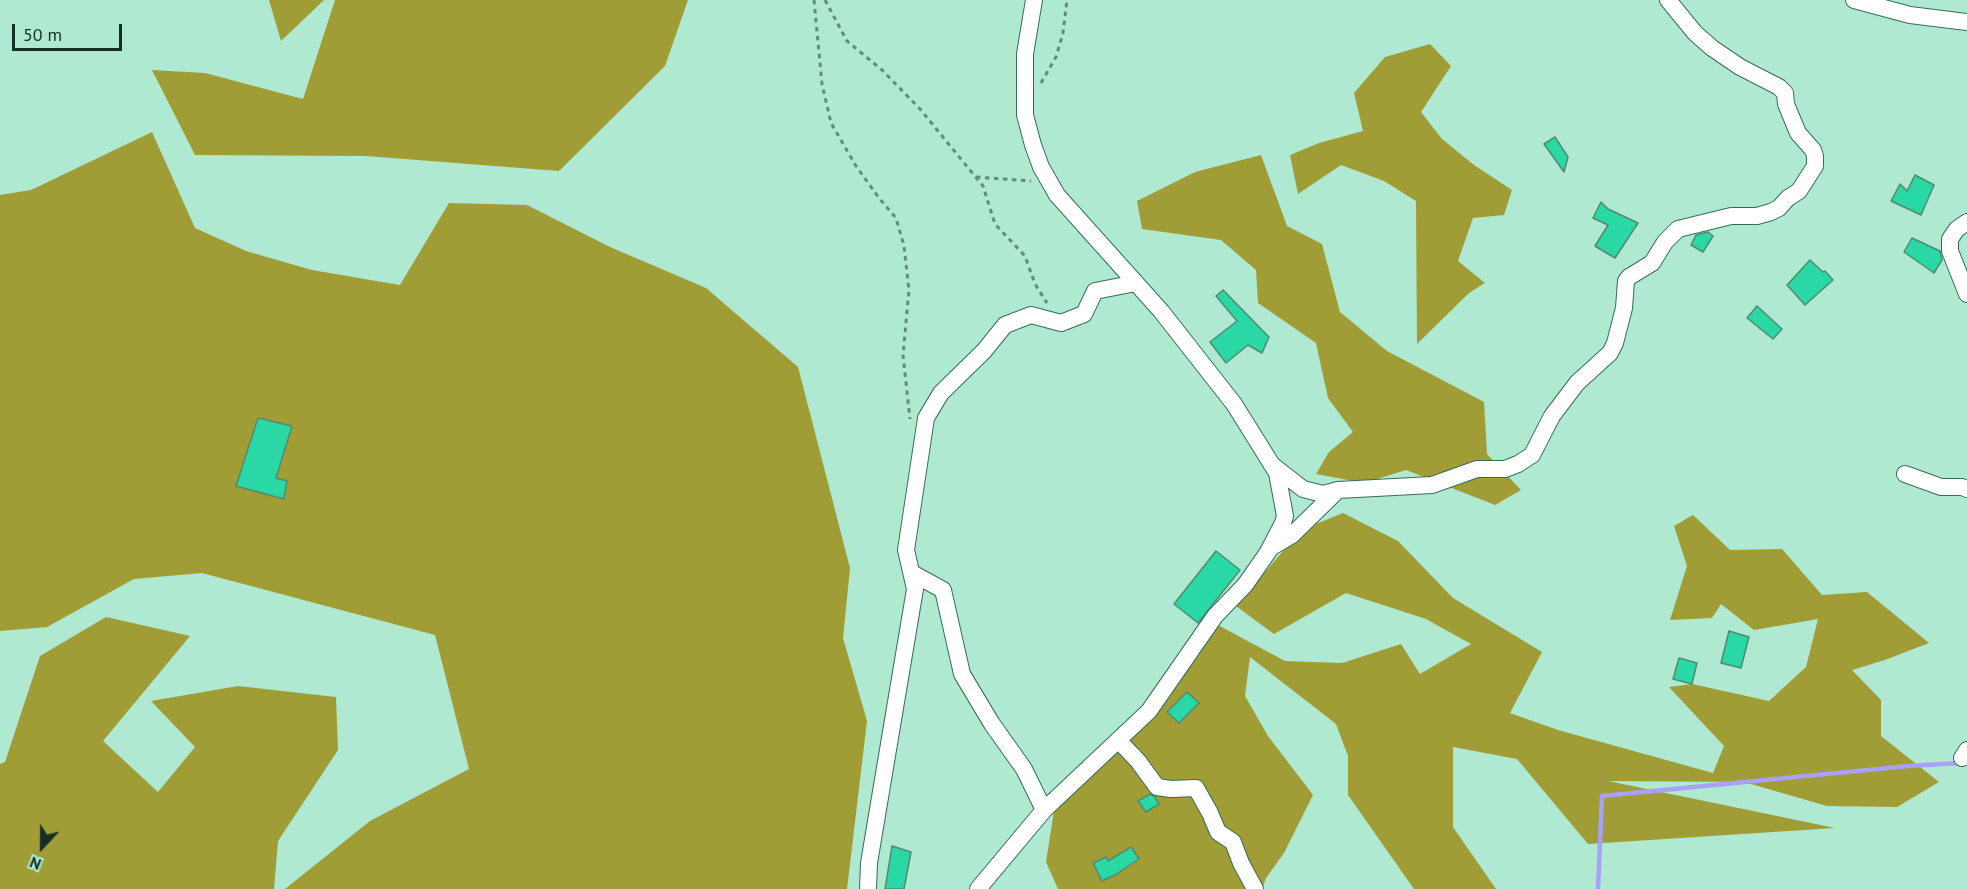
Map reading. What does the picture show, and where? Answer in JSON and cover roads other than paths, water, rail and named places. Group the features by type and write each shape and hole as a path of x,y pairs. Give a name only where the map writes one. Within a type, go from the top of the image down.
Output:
{"street":[{"path":"978,889 1044,810 1149,711 1215,616 1245,585 1270,548 1285,516 1277,473 1234,404 1161,311 1057,195 1041,167 1025,115 1025,54 1034,0"},
{"path":"1270,463 1303,489 1323,494 1338,490 1432,485 1477,469 1505,469 1518,464 1532,455 1552,416 1577,383 1610,353 1615,343 1624,308 1626,281 1652,263 1665,242 1678,229 1731,216 1757,216 1771,212 1799,191 1815,166 1813,150 1798,133 1786,104 1785,93 1779,87 1740,67 1712,48 1695,33 1668,0"},
{"path":"1854,0 1910,15 1967,22"},
{"path":"1967,222 1957,229 1950,239 1950,251 1967,294"},
{"path":"868,889 869,863 915,589 906,550 926,417 941,393 984,351 1005,325 1031,315 1061,323 1084,314 1095,291 1136,283"},
{"path":"1905,474 1941,487 1967,489"},
{"path":"1270,548 1292,535 1338,490"},
{"path":"912,573 942,590 962,674 992,724 1024,769 1044,810"},
{"path":"1118,740 1138,761 1157,787 1196,788 1218,832 1233,842 1255,889"}],"waterway":[{"path":"1598,889 1602,796 1908,766 1961,763"}]}
